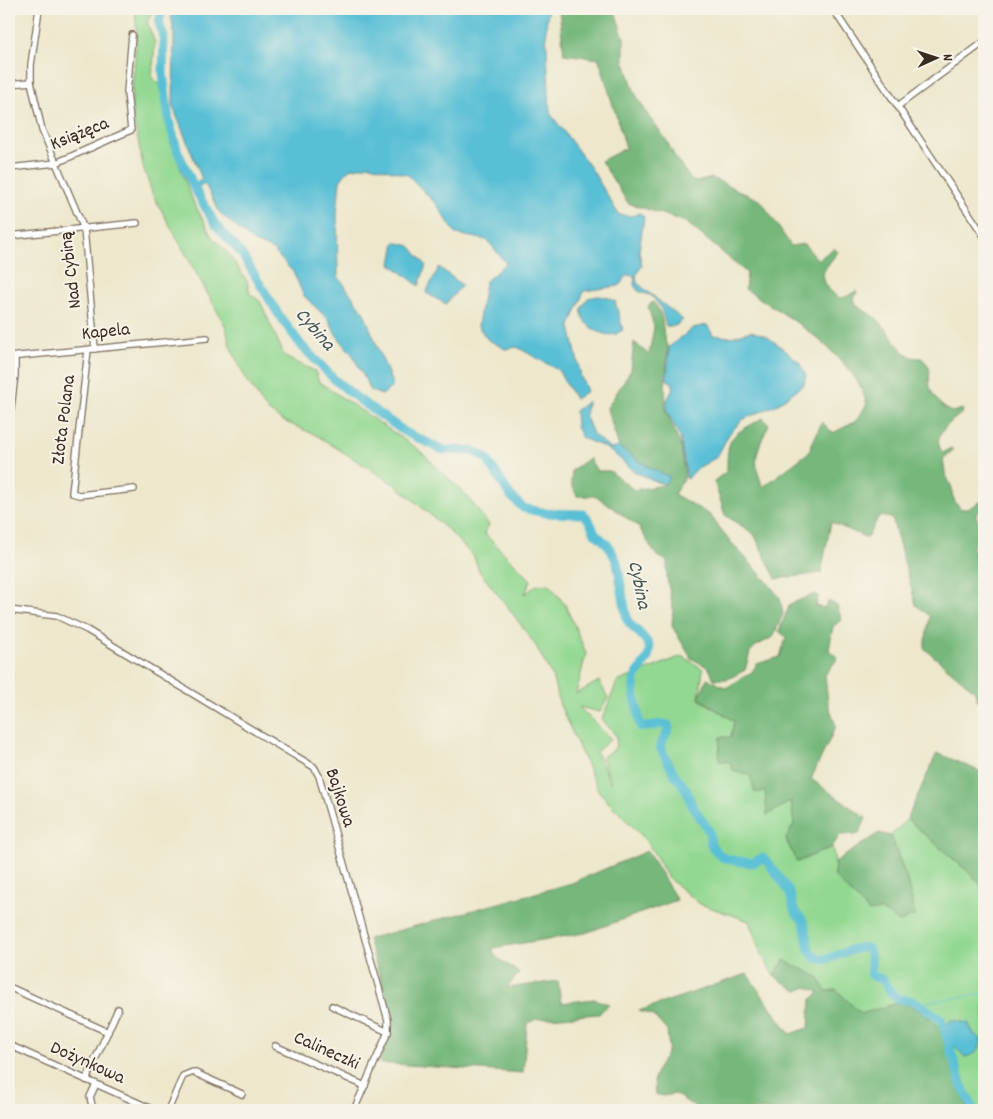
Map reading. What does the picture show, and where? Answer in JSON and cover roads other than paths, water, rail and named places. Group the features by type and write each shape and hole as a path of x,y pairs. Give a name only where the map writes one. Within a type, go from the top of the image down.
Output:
{"street":[{"name":"Nad Cybiną","path":"39,9 31,66 32,82 42,130 84,229 92,349"},
{"path":"834,9 984,236"},
{"name":"Książęca","path":"9,168 56,163 130,130 127,92 132,35"},
{"path":"898,106 984,42"},
{"path":"9,84 32,82"},
{"path":"9,236 138,223"},
{"name":"Kapela","path":"12,357 207,338"},
{"name":"Złota Polana","path":"92,349 72,493 80,495 134,489"},
{"path":"11,408 15,375 12,357"},
{"name":"Bajkowa","path":"9,610 57,616 87,630 314,767 319,776 366,945 387,1011 388,1032 354,1110"},
{"path":"9,987 108,1032"},
{"path":"332,1006 388,1032"},
{"path":"86,1080 118,1009"},
{"name":"Dożynkowa","path":"9,1045 154,1110"},
{"name":"Calineczki","path":"274,1046 365,1086"},
{"path":"168,1110 183,1076 193,1072 242,1094"},
{"path":"93,1110 90,1098 96,1084"}],"water":[{"path":"178,9 545,9 548,11 546,28 550,113 591,168 619,215 632,216 640,213 644,217 639,252 642,265 636,276 637,283 683,320 675,326 666,326 661,308 652,296 638,291 634,285 635,276 627,275 619,286 584,291 570,326 581,377 587,391 575,399 558,370 517,347 505,349 487,339 478,326 485,282 506,263 487,240 456,234 437,205 408,175 370,165 349,169 340,181 337,213 338,276 364,313 393,386 382,395 371,391 352,354 337,336 329,320 304,296 293,272 273,250 252,241 220,213 205,184 198,187 196,183 202,179 173,107 174,33 171,15"},
{"path":"395,242 410,246 426,265 419,286 391,264"},
{"path":"439,267 462,285 446,304 426,293"},
{"path":"607,297 615,301 623,330 616,334 604,334 598,332 584,319 582,314 583,306 588,298"},
{"path":"707,325 713,335 731,337 751,331 766,336 799,362 806,375 804,384 778,404 742,420 729,434 717,457 698,468 687,479 680,437 667,412 667,400 672,391 673,383 667,380 669,347 693,328"},
{"path":"588,401 585,414 593,434 610,449 619,447 647,466 670,477 665,484 633,471 604,447 582,438 576,427 575,411"},
{"path":"951,1020 968,1023 974,1034 981,1039 980,1047 977,1051 965,1057 948,1040 944,1028"}],"waterway":[{"name":"Cybina","path":"162,9 159,23 164,37 163,73 169,121 178,152 195,189 215,224 241,253 279,315 301,345 334,379 405,432 443,450 473,451 483,456 510,495 523,508 546,513 583,514 589,520 595,533 609,546 617,562 627,620 643,637 649,648 648,657 634,681 639,722 641,727 661,724 668,725 669,728 660,746 661,749 709,831 711,845 722,857 731,860 751,863 763,858 765,860 790,894 794,909 805,926 809,948 814,957 824,959 855,949 868,948 872,976 882,979 898,999 914,1001 941,1019 961,1084 974,1110"},
{"path":"919,1004 984,994"}]}
